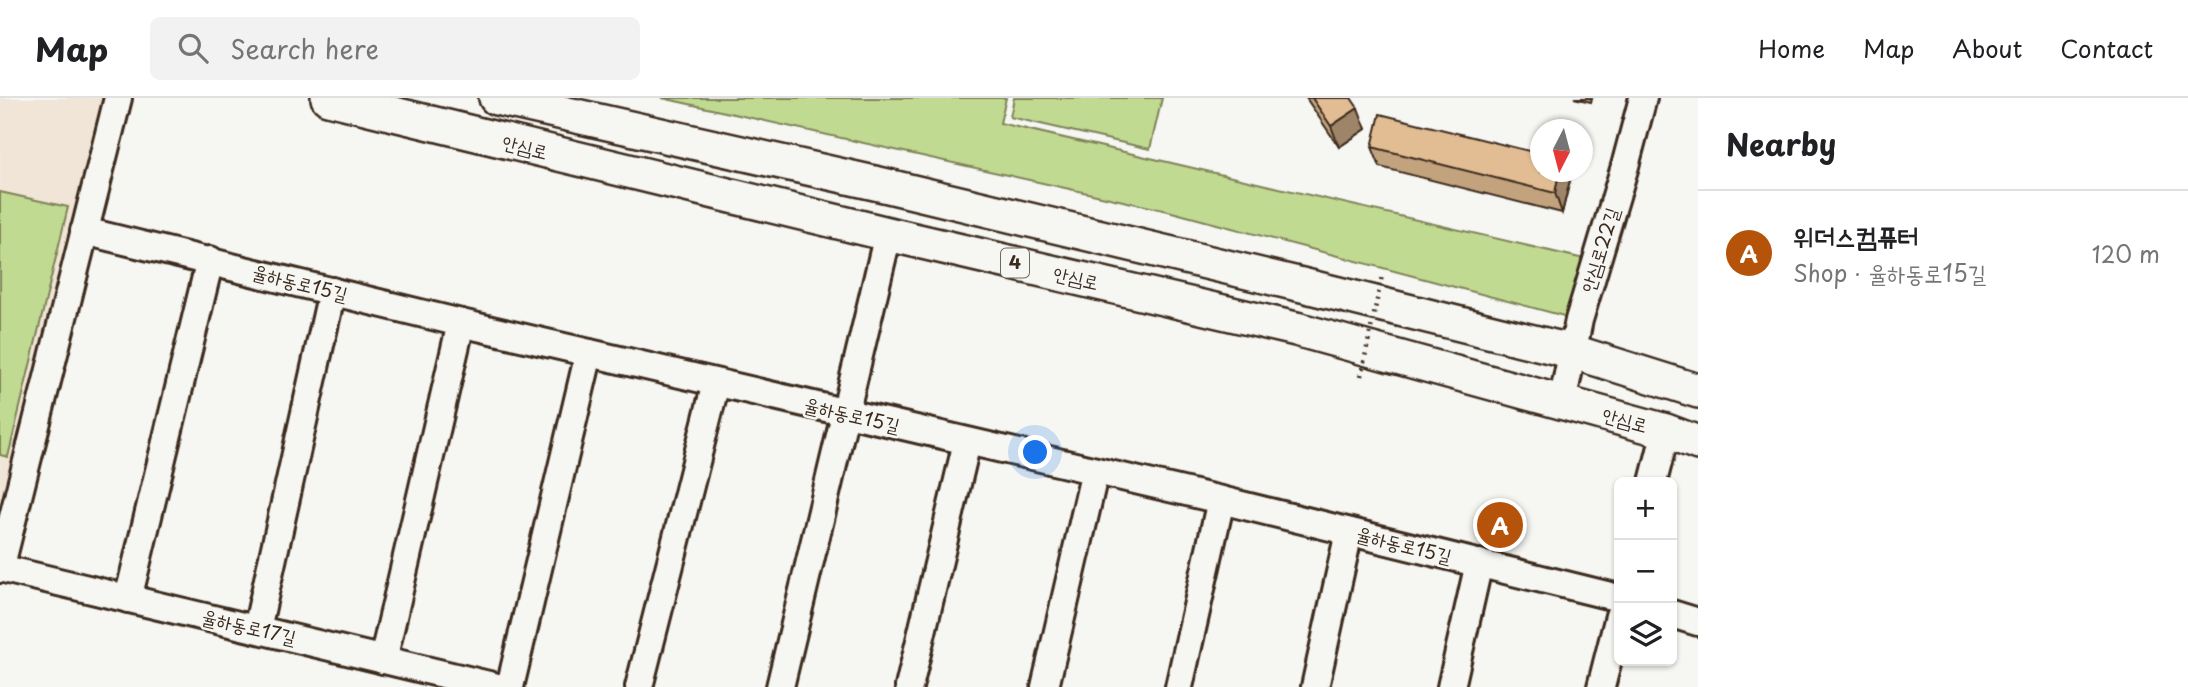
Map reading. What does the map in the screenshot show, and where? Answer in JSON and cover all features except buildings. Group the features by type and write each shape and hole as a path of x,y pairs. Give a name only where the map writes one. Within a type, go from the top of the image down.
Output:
{"main road":[{"name":"안심로","path":"328,98 888,234 1296,329 1666,431 1698,443"},
{"name":"4","path":"496,98 915,193 1574,352 1698,391"}],"street":[{"path":"0,568 118,98"},
{"name":"안심로22길","path":"1562,403 1579,320 1643,98"},
{"name":"율하동로15길","path":"84,230 461,323 1221,500 1614,597"},
{"path":"780,687 888,234"},
{"path":"128,599 210,260"},
{"path":"257,629 332,290"},
{"path":"383,660 461,323"},
{"path":"510,687 589,353"},
{"path":"639,687 716,383"},
{"path":"1654,477 1666,431"},
{"path":"909,687 967,442"},
{"path":"1045,687 1095,471"},
{"path":"1178,687 1221,500"},
{"path":"1315,687 1349,532"},
{"path":"1451,687 1479,563"},
{"name":"율하동로17길","path":"0,568 383,660 410,677 497,687"},
{"path":"1677,616 1698,622"},
{"path":"1601,687 1614,636"}],"path":[{"path":"1362,376 1382,276"}],"shaded area":[{"path":"0,98 118,98 0,577"}],"green space":[{"path":"662,98 1006,98 1000,123 1597,262 1579,320 1168,211"},
{"path":"1014,98 1162,98 1150,149 1010,117"},
{"path":"0,192 68,207 8,457 0,455"}],"place":[{"name":"위더스컴퓨터","path":"1500,525"}]}
